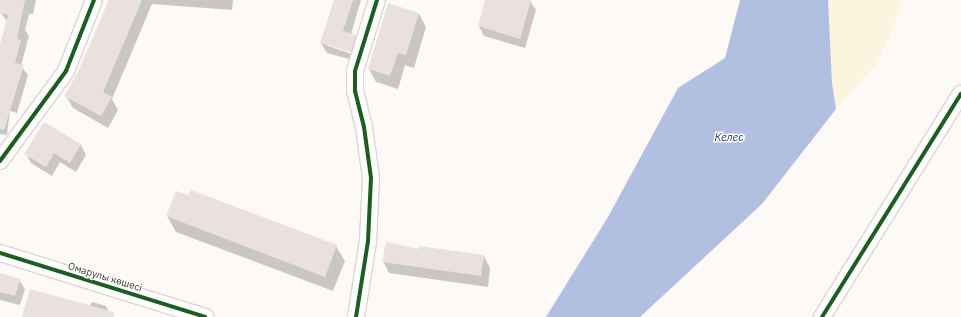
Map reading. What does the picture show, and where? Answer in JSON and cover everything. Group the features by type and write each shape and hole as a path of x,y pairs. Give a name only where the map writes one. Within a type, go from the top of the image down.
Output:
{"street":[{"path":"0,161 66,71 94,0"},
{"path":"356,317 368,241 371,178 364,127 355,91 355,71 377,0"},
{"path":"822,317 961,94"},
{"name":"Омарулы көшесі","path":"0,253 205,317"}],"sand":[{"path":"828,0 905,0 878,62 836,109 832,83"}],"water":[{"name":"Келес","path":"740,0 828,0 832,83 836,109 762,204 640,317 546,317 608,217 678,88 725,58"}],"building":[{"path":"0,0 25,0 17,39 21,40 15,63 24,65 4,130 0,129 0,44 8,15 0,13"},
{"path":"109,0 142,0 103,92 112,97 101,116 64,96 77,74"},
{"path":"334,0 353,0 343,31 356,35 351,52 320,43"},
{"path":"485,0 531,0 520,39 478,26"},
{"path":"388,3 419,13 406,55 398,53 390,76 368,69"},
{"path":"44,122 81,144 70,163 54,153 46,167 24,154"},
{"path":"191,190 337,245 325,277 166,216 176,191 188,195"},
{"path":"386,242 418,249 419,246 484,255 481,276 382,262"},
{"path":"0,273 20,279 15,296 0,292"},
{"path":"30,289 114,312 114,317 22,317"}],"cycle path":[{"path":"0,161 66,71 94,0"},
{"path":"356,317 368,241 371,178 364,127 355,91 355,71 377,0"},
{"path":"822,317 961,94"},
{"path":"0,253 205,317"}]}
